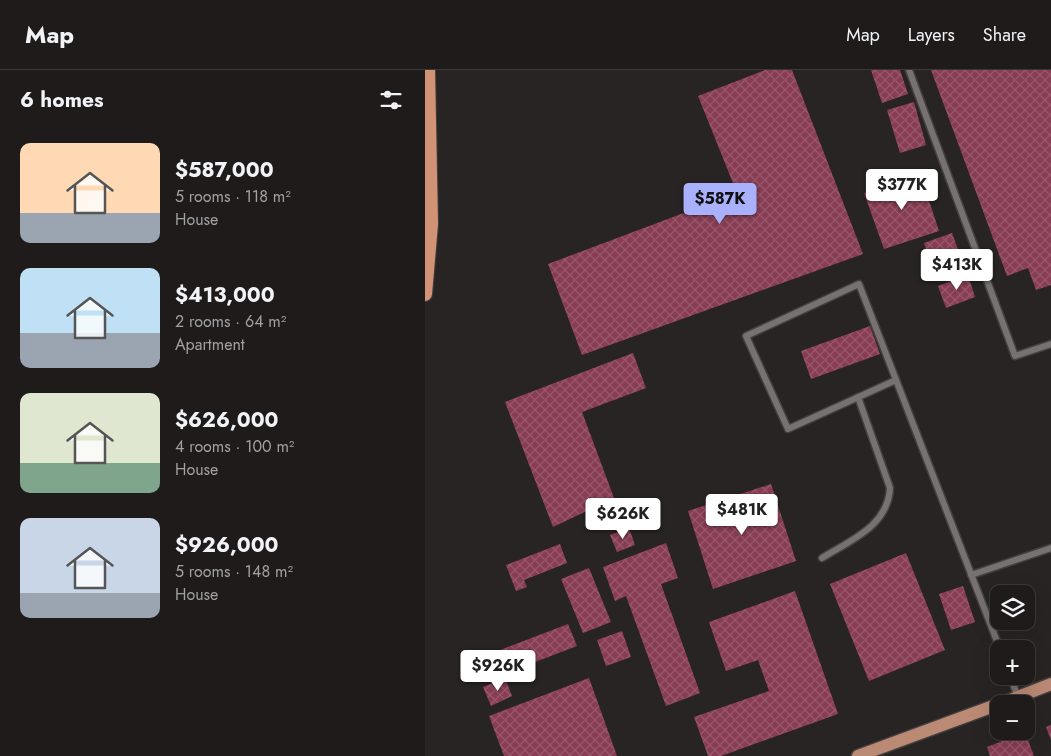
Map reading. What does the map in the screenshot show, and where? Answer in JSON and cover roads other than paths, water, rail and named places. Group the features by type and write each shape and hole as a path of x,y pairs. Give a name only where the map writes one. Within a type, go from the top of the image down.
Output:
{"highway":[{"path":"425,294 431,224 428,70"}],"main road":[{"path":"1023,695 1051,684"},
{"path":"858,756 990,707"}],"lane":[{"path":"909,70 1015,356 1051,344"},
{"path":"896,380 787,429 745,336 859,284 996,640"},
{"path":"822,558 872,527 884,513 889,500 890,488 858,397"},
{"path":"971,575 1051,548"}]}
